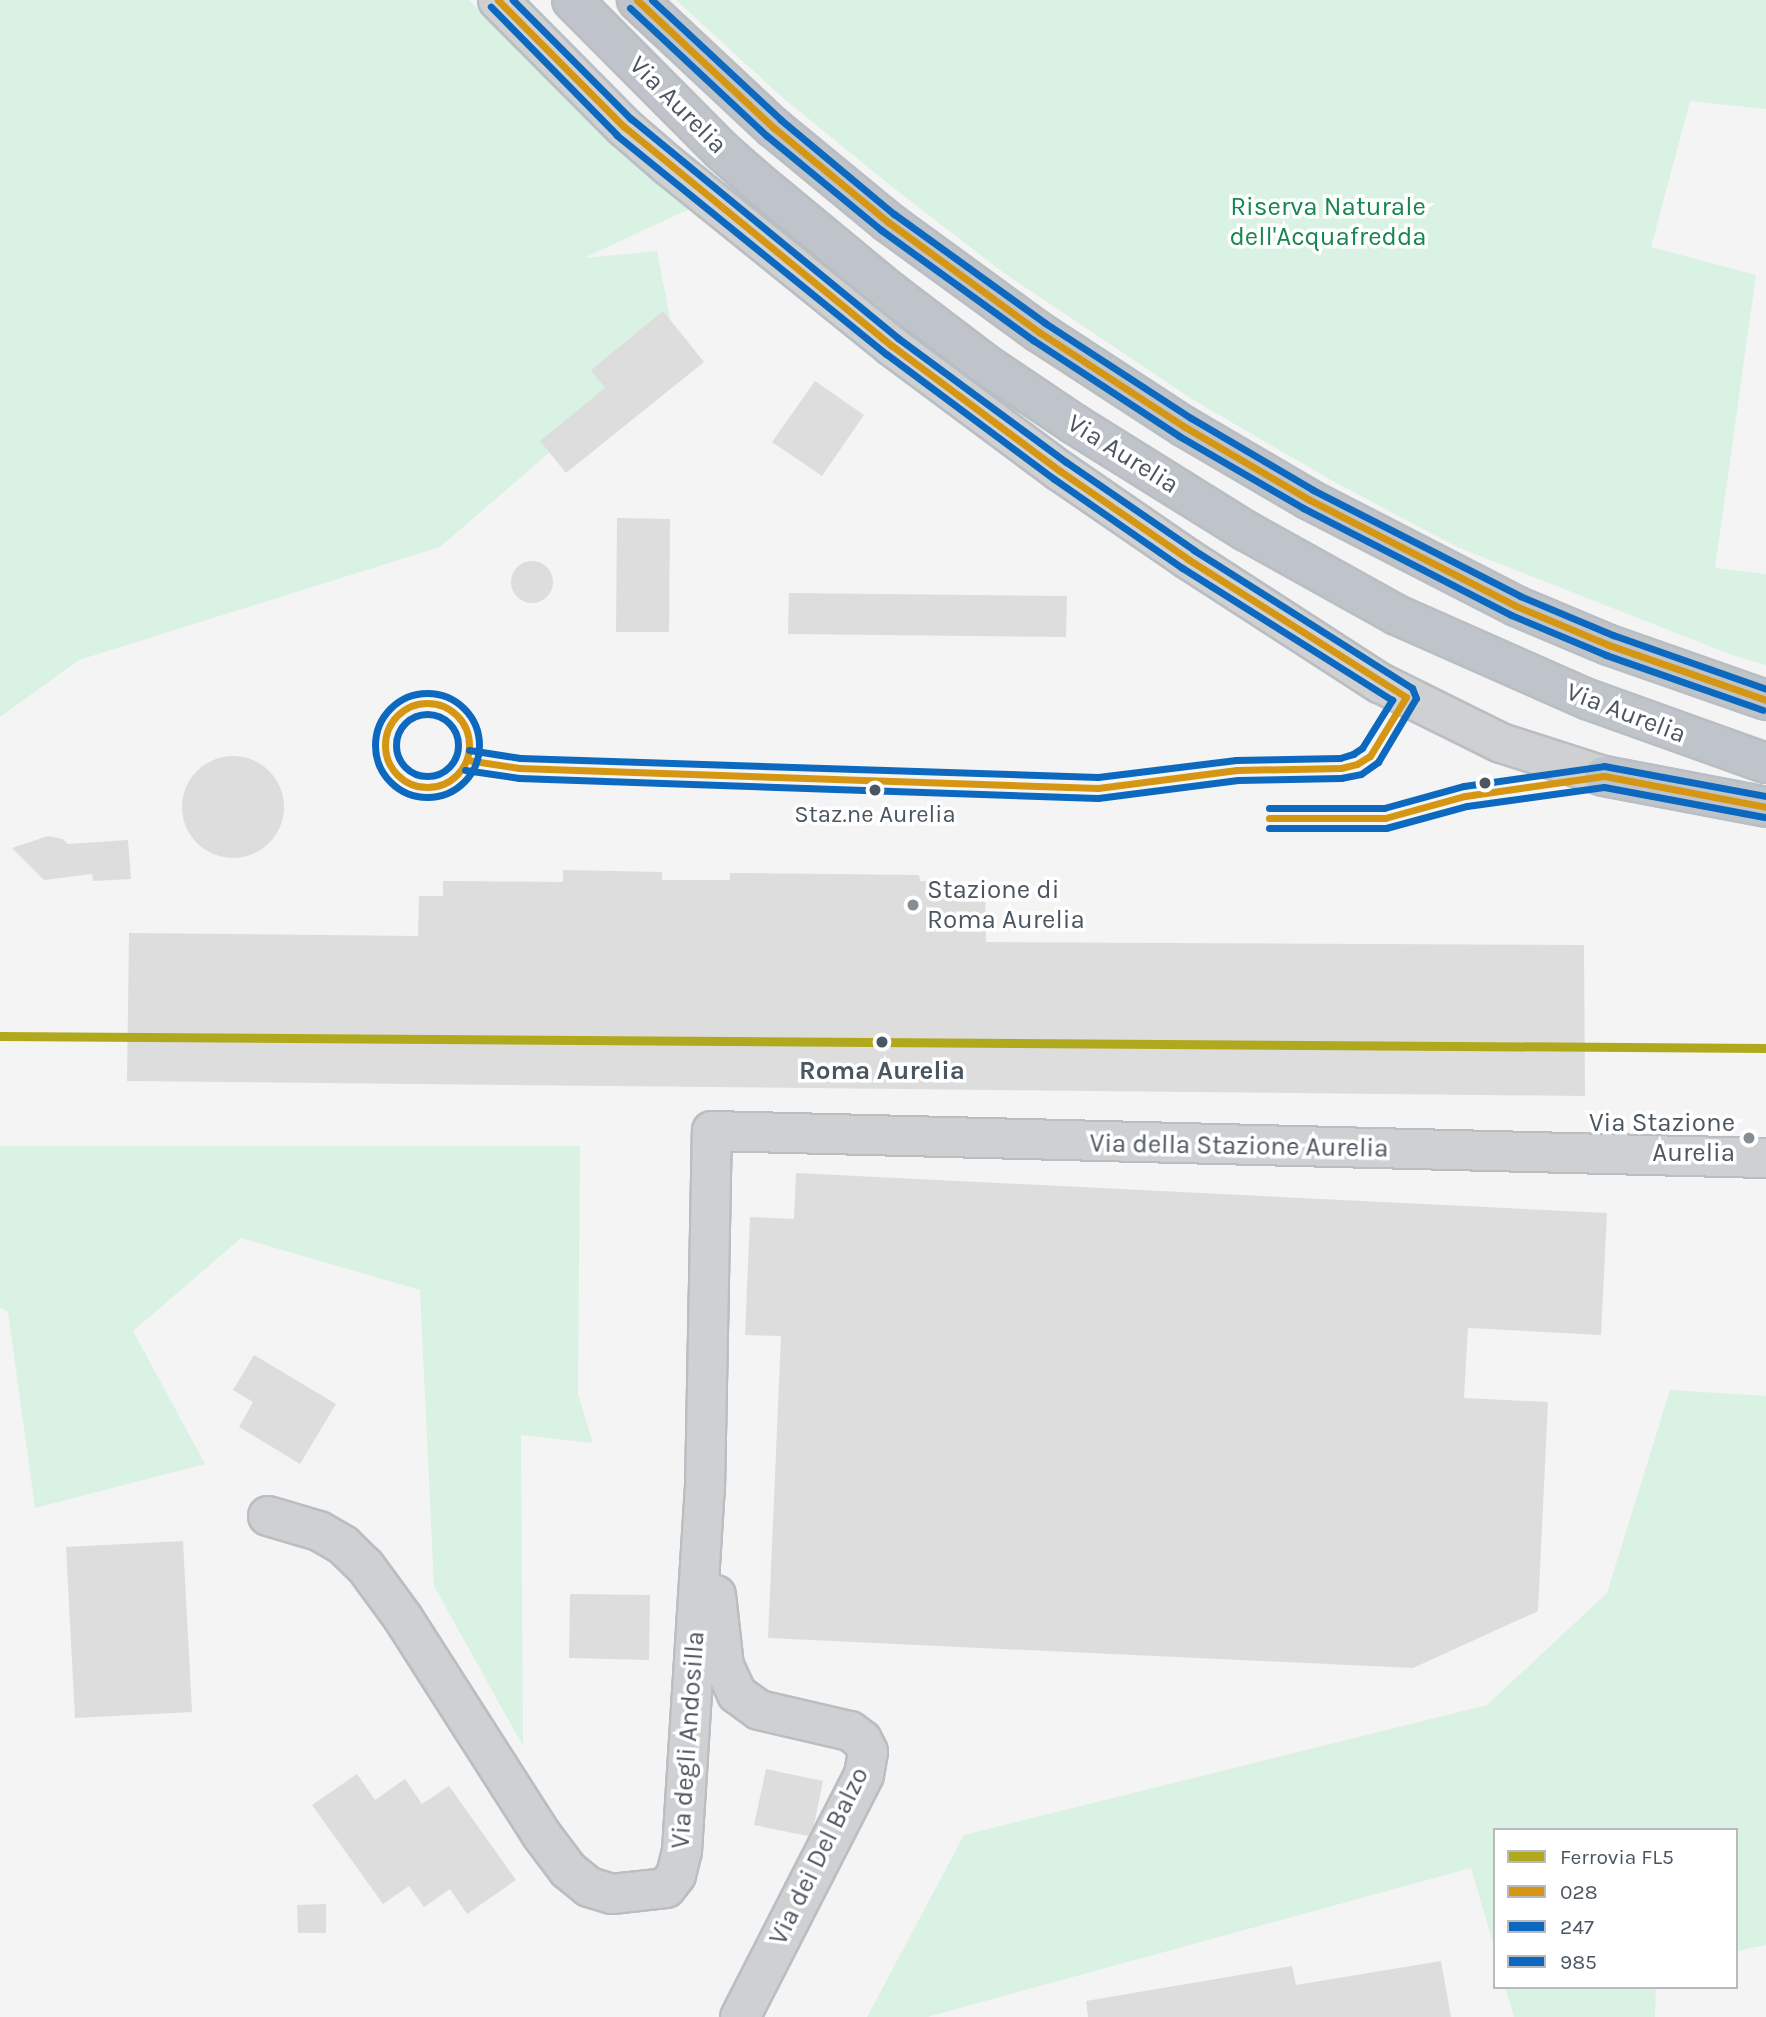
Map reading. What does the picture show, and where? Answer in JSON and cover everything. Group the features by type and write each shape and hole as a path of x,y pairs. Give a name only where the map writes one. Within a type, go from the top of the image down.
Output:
{"highway":[{"name":"Via Aurelia","path":"572,0 721,150 755,180 898,298 985,364 1074,424 1256,537 1408,621 1587,699 1766,763"},
{"name":"Via Aurelia","path":"637,0 756,112 888,222 1039,332 1185,427 1308,499 1516,607 1609,645 1766,700"},
{"path":"1604,776 1766,807"}],"street":[{"name":"Via Aurelia","path":"498,0 624,127 669,166 892,346 1060,471 1225,584 1380,682 1501,743 1604,776"},
{"name":"Via della Stazione Aurelia","path":"712,1130 1766,1158"},
{"name":"Via degli Andosilla","path":"268,1516 318,1531 343,1545 365,1566 403,1618 558,1858 589,1887 624,1895 666,1888 676,1875 682,1851 705,1489 712,1130"},
{"name":"Via dei Del Balzo","path":"705,1489 724,1666 737,1694 759,1710 850,1731 862,1740 868,1752 864,1775 740,2017"}],"green space":[{"path":"0,0 469,0 689,209 584,258 657,251 675,344 440,547 79,660 0,717"},
{"name":"Riserva Naturale dell'Acquafredda","path":"676,0 1766,0 1766,109 1690,101 1651,247 1756,275 1715,568 1766,574 1766,665 1732,655 1457,547 1329,479 1190,398 1004,273 891,186 782,97"},
{"path":"0,1146 580,1146 578,1394 593,1443 521,1435 523,1746 434,1586 420,1290 241,1238 133,1331 205,1464 35,1508 8,1312 0,1308"},
{"path":"1670,1390 1766,1396 1766,1945 1738,1951 1738,1828 1493,1828 1493,1943 1471,1868 927,2017 867,2017 964,1835 1487,1705 1607,1593"},
{"path":"1506,1989 1656,1989 1655,2017 1514,2017"}],"building":[{"path":"663,311 704,362 566,473 540,441 605,388 591,370"},
{"path":"815,381 864,415 822,476 772,442"},
{"path":"617,518 670,519 669,632 616,632"},
{"path":"532,561 547,567 553,582 547,597 532,603 517,597 511,582 517,567"},
{"path":"789,593 1067,596 1066,637 788,634"},
{"path":"233,756 252,760 269,771 280,788 284,807 280,826 269,843 252,854 233,858 214,854 197,843 186,826 182,807 186,788 197,771 214,760"},
{"path":"48,836 63,839 68,844 128,840 131,879 93,881 92,874 44,880 12,848"},
{"path":"563,870 662,872 662,880 730,880 730,873 919,875 920,881 960,882 956,890 985,892 986,942 1584,945 1585,1096 127,1081 129,933 418,936 419,896 443,896 443,881 563,882"},
{"path":"796,1173 1607,1213 1601,1335 1468,1328 1464,1398 1548,1402 1538,1611 1413,1668 768,1638 781,1336 745,1335 750,1217 794,1219"},
{"path":"254,1355 336,1404 300,1464 239,1427 253,1402 233,1390"},
{"path":"183,1541 192,1712 75,1718 66,1547"},
{"path":"570,1594 650,1595 649,1660 569,1658"},
{"path":"766,1769 823,1781 814,1825 808,1836 754,1825"},
{"path":"357,1774 375,1800 405,1779 422,1804 449,1786 516,1880 467,1914 450,1889 424,1907 409,1886 383,1904 312,1805"},
{"path":"326,1904 326,1933 298,1933 297,1905"},
{"path":"1441,1961 1451,2017 1088,2017 1086,2001 1292,1966 1296,1985"}],"rail line":[{"name":"FL5","path":"0,1036 1766,1048"}],"transit line":[{"name":"028","path":"467,760 519,768 1098,788 1237,770 1341,768 1357,764 1370,756 1406,697 1188,559 1060,471 892,346 624,127 498,0"},
{"name":"247","path":"465,770 519,778 1098,798 1238,780 1341,778 1361,774 1378,762 1416,698 1412,688 1194,550 1066,462 898,338 631,119 513,0"},
{"name":"028","path":"637,0 774,128 888,222 1039,332 1185,427 1308,499 1516,606 1609,645 1766,700"},
{"name":"985","path":"652,0 781,120 894,214 1045,323 1191,418 1313,490 1520,596 1613,635 1766,689"},
{"name":"985","path":"469,750 520,758 1098,777 1236,760 1340,758 1362,748 1392,700 1182,568 1054,479 886,354 617,135 491,7"},
{"name":"247","path":"630,8 767,136 881,230 1033,340 1179,436 1303,508 1511,615 1606,655 1763,710"},
{"name":"247","path":"427,693 447,697 464,708 475,725 479,745 475,765 464,782 447,793 427,797 407,793 390,782 379,765 375,745 379,725 390,708 407,697 427,693"},
{"name":"028","path":"427,703 443,706 457,715 466,729 469,745 466,761 457,775 443,784 427,787 411,784 397,775 388,761 385,745 388,729 397,715 411,706 427,703"},
{"name":"985","path":"421,714 433,714 449,723 456,733 458,745 456,757 449,767 433,776 421,776 410,771 401,762 396,751 396,739 401,728 410,719 421,714"},
{"name":"985","path":"1269,808 1384,808 1464,786 1604,766 1766,796"},
{"name":"028","path":"1269,818 1385,818 1465,796 1604,776 1766,807"},
{"name":"247","path":"1269,828 1386,828 1467,806 1604,787 1764,817"}],"place":[{"name":"Staz.ne Aurelia","path":"875,790"},
{"name":"Stazione di Roma Aurelia","path":"913,905"},
{"name":"Roma Aurelia","path":"882,1042"},
{"name":"Via Stazione Aurelia","path":"1749,1138"}]}
